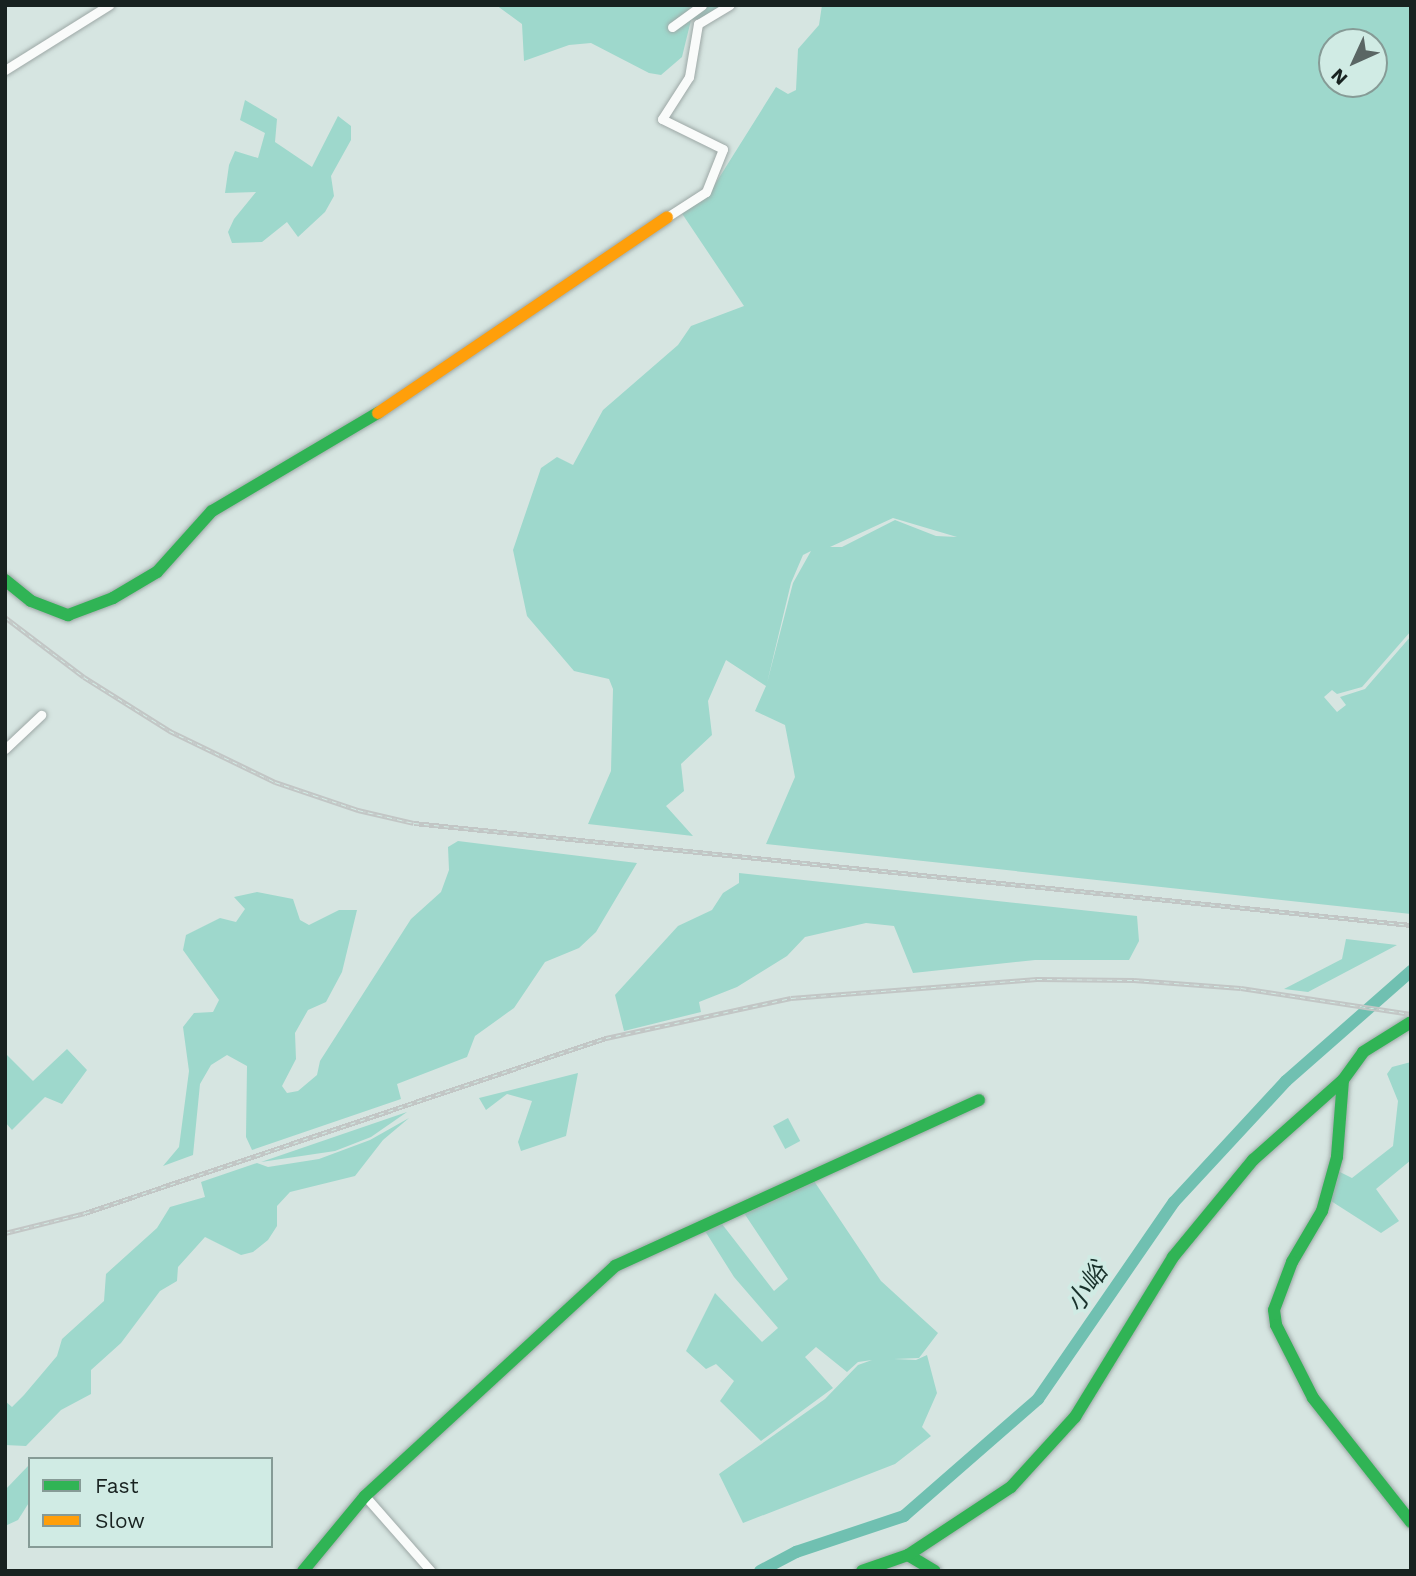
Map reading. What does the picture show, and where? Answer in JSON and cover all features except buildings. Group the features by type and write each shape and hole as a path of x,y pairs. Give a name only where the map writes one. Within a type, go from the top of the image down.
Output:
{"street":[{"path":"5,70 109,5"},
{"path":"672,27 702,5"},
{"path":"5,580 31,601 68,615 114,598 157,572 212,511 423,387 706,192 723,149 662,119 689,77 698,24 730,5"},
{"path":"5,749 41,715"},
{"path":"862,1571 908,1555 1011,1487 1066,1427 1173,1258 1253,1160 1343,1080 1363,1052 1411,1022"},
{"path":"1343,1080 1337,1157 1322,1211 1292,1262 1273,1311 1276,1325 1313,1398 1411,1522"},
{"path":"303,1571 365,1496 615,1266 979,1100"},
{"path":"365,1496 431,1571"},
{"path":"908,1555 935,1571"}],"green space":[{"path":"496,5 718,5 722,15 691,20 682,57 661,75 649,73 591,43 569,45 524,61 522,24"},
{"path":"822,5 1411,5 1411,631 1362,687 1337,694 1332,690 1324,697 1337,712 1346,705 1340,697 1365,689 1411,636 1411,914 766,844 795,777 785,725 755,711 766,686 726,660 708,701 712,735 681,764 684,791 666,806 693,836 588,824 611,771 613,689 609,679 574,671 527,616 513,550 541,468 557,457 573,465 603,410 678,345 691,326 744,306 681,212 712,189 776,87 788,94 796,90 798,49 819,25","holes":["893,518 957,537 936,536 895,520 842,547 830,547","811,551 793,583 767,683 791,583 803,555"]},
{"path":"245,100 277,119 275,142 312,167 338,116 351,126 351,140 331,176 334,196 325,212 298,237 287,222 262,242 232,243 228,232 234,219 256,192 225,193 229,165 235,151 258,158 265,133 240,120"},
{"path":"458,841 637,863 596,932 579,948 545,962 514,1008 475,1036 467,1057 397,1084 401,1099 252,1150 246,1137 247,1066 227,1055 211,1065 200,1084 193,1155 163,1166 179,1147 189,1071 183,1027 194,1013 213,1012 219,1000 183,950 186,935 220,918 236,922 245,909 234,897 257,892 293,899 300,920 309,925 339,910 357,910 342,972 326,1002 308,1010 295,1033 296,1059 282,1086 287,1093 298,1091 317,1075 320,1061 411,919 441,892 449,870 448,847"},
{"path":"739,873 1137,916 1139,941 1129,960 1035,960 913,973 894,926 866,923 805,937 787,956 737,987 699,1002 701,1012 624,1031 615,995 678,926 712,910 723,893 739,883"},
{"path":"1346,939 1397,945 1308,992 1284,989 1342,959"},
{"path":"67,1049 87,1070 62,1104 45,1097 12,1130 5,1122 5,1053 33,1081"},
{"path":"1411,1062 1411,1160 1376,1189 1399,1221 1381,1233 1331,1201 1338,1171 1352,1178 1393,1146 1398,1101 1387,1074 1392,1067"},
{"path":"578,1073 566,1136 521,1151 518,1142 532,1101 507,1094 486,1110 479,1098"},
{"path":"407,1112 371,1137 335,1151 261,1162"},
{"path":"409,1118 383,1140 355,1176 290,1192 277,1206 277,1226 268,1240 253,1252 241,1255 205,1237 178,1267 177,1281 160,1291 121,1343 91,1370 91,1394 61,1410 26,1446 5,1445 5,1401 12,1407 24,1395 57,1356 62,1339 104,1301 106,1274 157,1228 170,1207 205,1197 201,1182 257,1163 268,1167 319,1159 370,1140"},
{"path":"788,1118 800,1141 785,1149 773,1126"},
{"path":"814,1181 881,1281 938,1333 919,1358 894,1359 916,1360 927,1355 937,1393 922,1427 931,1436 895,1464 743,1523 719,1474 825,1399 858,1365 872,1360 858,1362 847,1372 816,1347 805,1357 833,1388 761,1441 720,1401 734,1381 716,1364 706,1369 686,1351 715,1293 762,1342 778,1328 734,1277 705,1231 722,1224 774,1291 788,1279 744,1213"},
{"path":"28,1466 28,1504 18,1520 5,1526 5,1490"}],"waterway":[{"name":"小峪","path":"760,1571 796,1552 904,1516 1038,1399 1174,1202 1286,1081 1411,971"}],"railway":[{"path":"5,617 84,677 170,731 275,782 358,810 414,823 1411,925"},
{"path":"5,1233 85,1213 606,1038 791,998 1037,979 1134,980 1241,988 1411,1014"}],"traffic: fast":[{"path":"5,580 31,601 68,615 113,598 157,572 212,511 378,413"},
{"path":"862,1571 908,1555 1011,1487 1075,1417 1173,1257 1253,1160 1343,1080 1363,1052 1411,1022"},
{"path":"1343,1080 1337,1157 1322,1211 1292,1262 1274,1310 1276,1325 1313,1398 1411,1522"},
{"path":"303,1571 365,1496 615,1266 979,1100"},
{"path":"908,1555 935,1571"}],"traffic: slow":[{"path":"378,413 667,217"}]}
